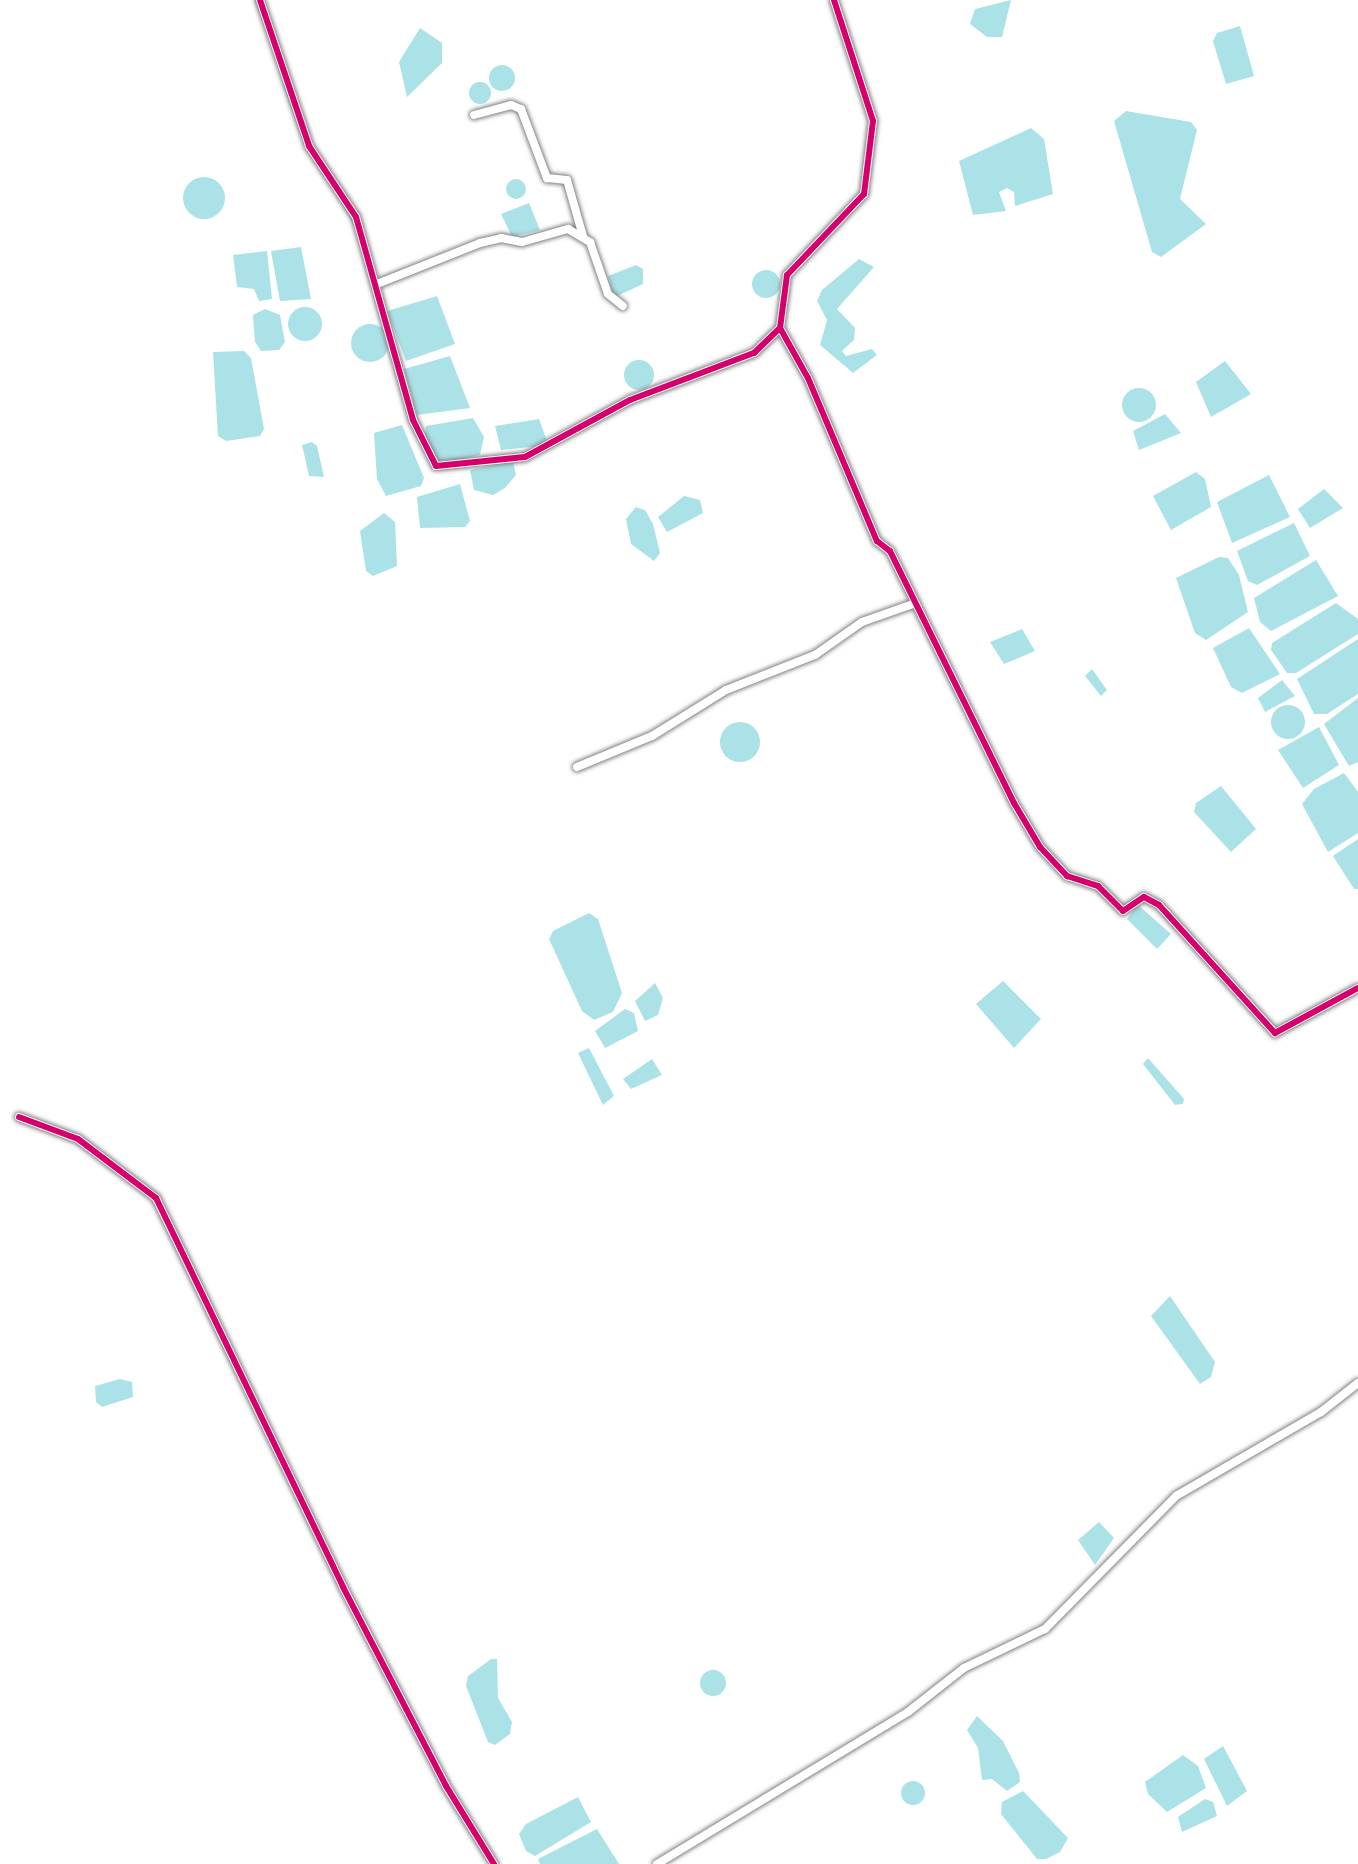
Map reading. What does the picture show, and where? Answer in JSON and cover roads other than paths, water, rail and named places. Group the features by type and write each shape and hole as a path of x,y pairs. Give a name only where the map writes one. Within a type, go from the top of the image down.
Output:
{"street":[{"path":"260,0 309,146 356,217 377,284 413,420 432,460 443,468 525,457 630,400 754,353 780,328"},
{"path":"834,0 873,121 864,194 787,275 780,328 808,378 877,541 890,551 1014,803 1040,847 1067,876 1098,886 1123,911 1144,897 1159,904 1275,1033 1358,988"},
{"path":"474,115 511,105 521,109 547,178 567,180 583,236 608,294 623,306"},
{"path":"377,284 480,243 501,238 522,242 568,229 583,236"},
{"path":"577,767 652,736 726,690 815,656 862,622 916,603"},
{"path":"20,1117 78,1139 156,1198 328,1557 446,1786 494,1864"},
{"path":"657,1864 908,1712 964,1668 1045,1629 1176,1496 1321,1412 1358,1383"}],"water":[{"path":"1011,0 1002,37 987,37 970,24 975,9"},
{"path":"1240,26 1254,76 1226,84 1213,41 1217,33"},
{"path":"420,28 442,43 442,63 407,97 399,62"},
{"path":"502,65 511,69 515,78 511,87 502,91 493,87 489,78 493,69"},
{"path":"480,82 488,85 491,93 488,101 480,104 472,101 469,93 472,85"},
{"path":"1126,111 1191,122 1197,130 1180,199 1206,224 1161,257 1152,252 1114,121"},
{"path":"1031,128 1044,139 1053,194 1015,206 1014,192 1007,188 999,192 1006,211 973,215 959,161"},
{"path":"204,177 219,183 225,198 219,213 204,219 189,213 183,198 189,183"},
{"path":"516,179 523,182 526,189 523,196 516,199 509,196 506,189 509,182"},
{"path":"529,203 540,230 512,237 501,214"},
{"path":"301,247 311,299 280,301 271,251"},
{"path":"267,251 272,299 259,301 254,289 237,287 233,255"},
{"path":"859,259 874,267 837,309 855,328 854,340 842,351 846,356 872,349 877,355 853,373 820,345 827,320 817,301 822,290"},
{"path":"636,265 643,269 643,284 617,296 612,292 608,276"},
{"path":"766,270 776,274 780,284 776,294 766,298 756,294 752,284 756,274"},
{"path":"437,296 455,344 406,361 387,311"},
{"path":"305,307 317,312 322,324 317,336 305,341 293,336 288,324 293,312"},
{"path":"265,309 280,315 285,342 279,350 261,351 255,342 253,315"},
{"path":"370,324 383,330 389,343 383,356 370,362 357,356 351,343 357,330"},
{"path":"244,351 251,358 264,429 260,436 226,441 218,436 213,352"},
{"path":"450,356 470,408 417,415 404,369"},
{"path":"639,360 650,364 654,375 650,386 639,390 628,386 624,375 628,364"},
{"path":"1225,361 1251,394 1211,417 1196,382"},
{"path":"1139,388 1151,393 1156,405 1151,417 1139,422 1127,417 1122,405 1127,393"},
{"path":"1165,414 1181,433 1139,450 1133,431"},
{"path":"473,418 484,437 480,455 444,464 437,460 425,436 426,426"},
{"path":"539,419 547,441 541,446 501,450 495,426"},
{"path":"402,425 424,478 421,486 386,496 377,479 374,433"},
{"path":"312,442 317,446 324,477 309,476 302,445"},
{"path":"513,461 516,475 505,488 493,495 474,490 470,470"},
{"path":"1196,472 1205,479 1211,507 1171,530 1153,496"},
{"path":"1269,475 1290,517 1232,543 1217,502"},
{"path":"460,484 470,521 465,527 420,528 417,497"},
{"path":"1324,489 1343,508 1310,528 1298,509"},
{"path":"684,496 700,500 703,513 667,532 658,517"},
{"path":"636,507 645,510 653,524 660,553 654,561 631,544 626,519"},
{"path":"384,513 395,522 397,566 373,576 366,571 360,531"},
{"path":"1294,523 1310,556 1257,585 1248,581 1237,551"},
{"path":"1219,557 1228,558 1239,575 1248,612 1206,640 1195,633 1176,578"},
{"path":"1316,560 1338,596 1271,631 1260,622 1254,598"},
{"path":"1336,603 1358,619 1358,634 1296,673 1287,673 1271,650 1272,643"},
{"path":"1249,628 1280,674 1242,693 1231,687 1213,648"},
{"path":"1022,629 1035,651 1004,664 990,642"},
{"path":"1358,639 1358,694 1327,714 1314,714 1297,679"},
{"path":"1092,669 1107,690 1101,696 1085,676"},
{"path":"1282,680 1295,696 1265,712 1258,698"},
{"path":"1358,698 1358,762 1349,766 1324,724"},
{"path":"1288,705 1300,710 1305,722 1300,734 1288,739 1276,734 1271,722 1276,710"},
{"path":"740,722 748,723 754,728 759,734 759,750 754,756 748,761 740,762 732,761 726,756 721,750 720,742 721,734 726,728 732,723"},
{"path":"1319,727 1339,765 1303,788 1278,750"},
{"path":"1344,773 1358,792 1358,833 1328,852 1302,804 1314,789"},
{"path":"1221,786 1256,829 1231,852 1194,812 1196,803"},
{"path":"1358,839 1358,889 1354,889 1333,856"},
{"path":"1137,904 1171,934 1157,949 1127,919"},
{"path":"589,913 598,919 622,993 613,1012 594,1020 582,1011 549,939 553,931"},
{"path":"1003,981 1041,1019 1014,1048 976,1004"},
{"path":"655,983 663,998 658,1015 645,1021 635,1001"},
{"path":"625,1009 634,1013 638,1031 605,1048 595,1031"},
{"path":"589,1048 614,1096 603,1105 578,1053"},
{"path":"1148,1058 1184,1099 1183,1104 1175,1105 1143,1064"},
{"path":"652,1059 662,1075 631,1089 623,1079"},
{"path":"1170,1296 1215,1362 1211,1377 1200,1384 1151,1316"},
{"path":"120,1379 132,1382 133,1397 102,1407 96,1402 95,1386"},
{"path":"1099,1522 1114,1538 1095,1565 1078,1540"},
{"path":"491,1659 497,1659 498,1698 512,1722 510,1734 495,1745 488,1742 466,1686 468,1676"},
{"path":"713,1670 722,1674 726,1683 722,1692 713,1696 704,1692 700,1683 704,1674"},
{"path":"977,1716 1003,1741 1019,1773 1020,1782 1007,1791 992,1779 982,1780 978,1748 967,1730"},
{"path":"1223,1746 1247,1791 1227,1806 1204,1759"},
{"path":"1183,1755 1198,1766 1206,1788 1167,1812 1148,1794 1145,1782"},
{"path":"913,1781 918,1782 924,1788 924,1798 918,1804 913,1805 908,1804 902,1798 901,1793 902,1788 908,1782"},
{"path":"1023,1791 1068,1838 1060,1852 1046,1859 1037,1859 1001,1814 1002,1802"},
{"path":"578,1797 591,1822 535,1856 526,1851 519,1834 526,1824"},
{"path":"1205,1799 1213,1802 1217,1816 1182,1832 1178,1817"},
{"path":"597,1829 619,1864 540,1864 538,1859"}],"waterway":[{"path":"255,0 265,25"},
{"path":"284,85 305,145"},
{"path":"342,202 355,226"}]}
